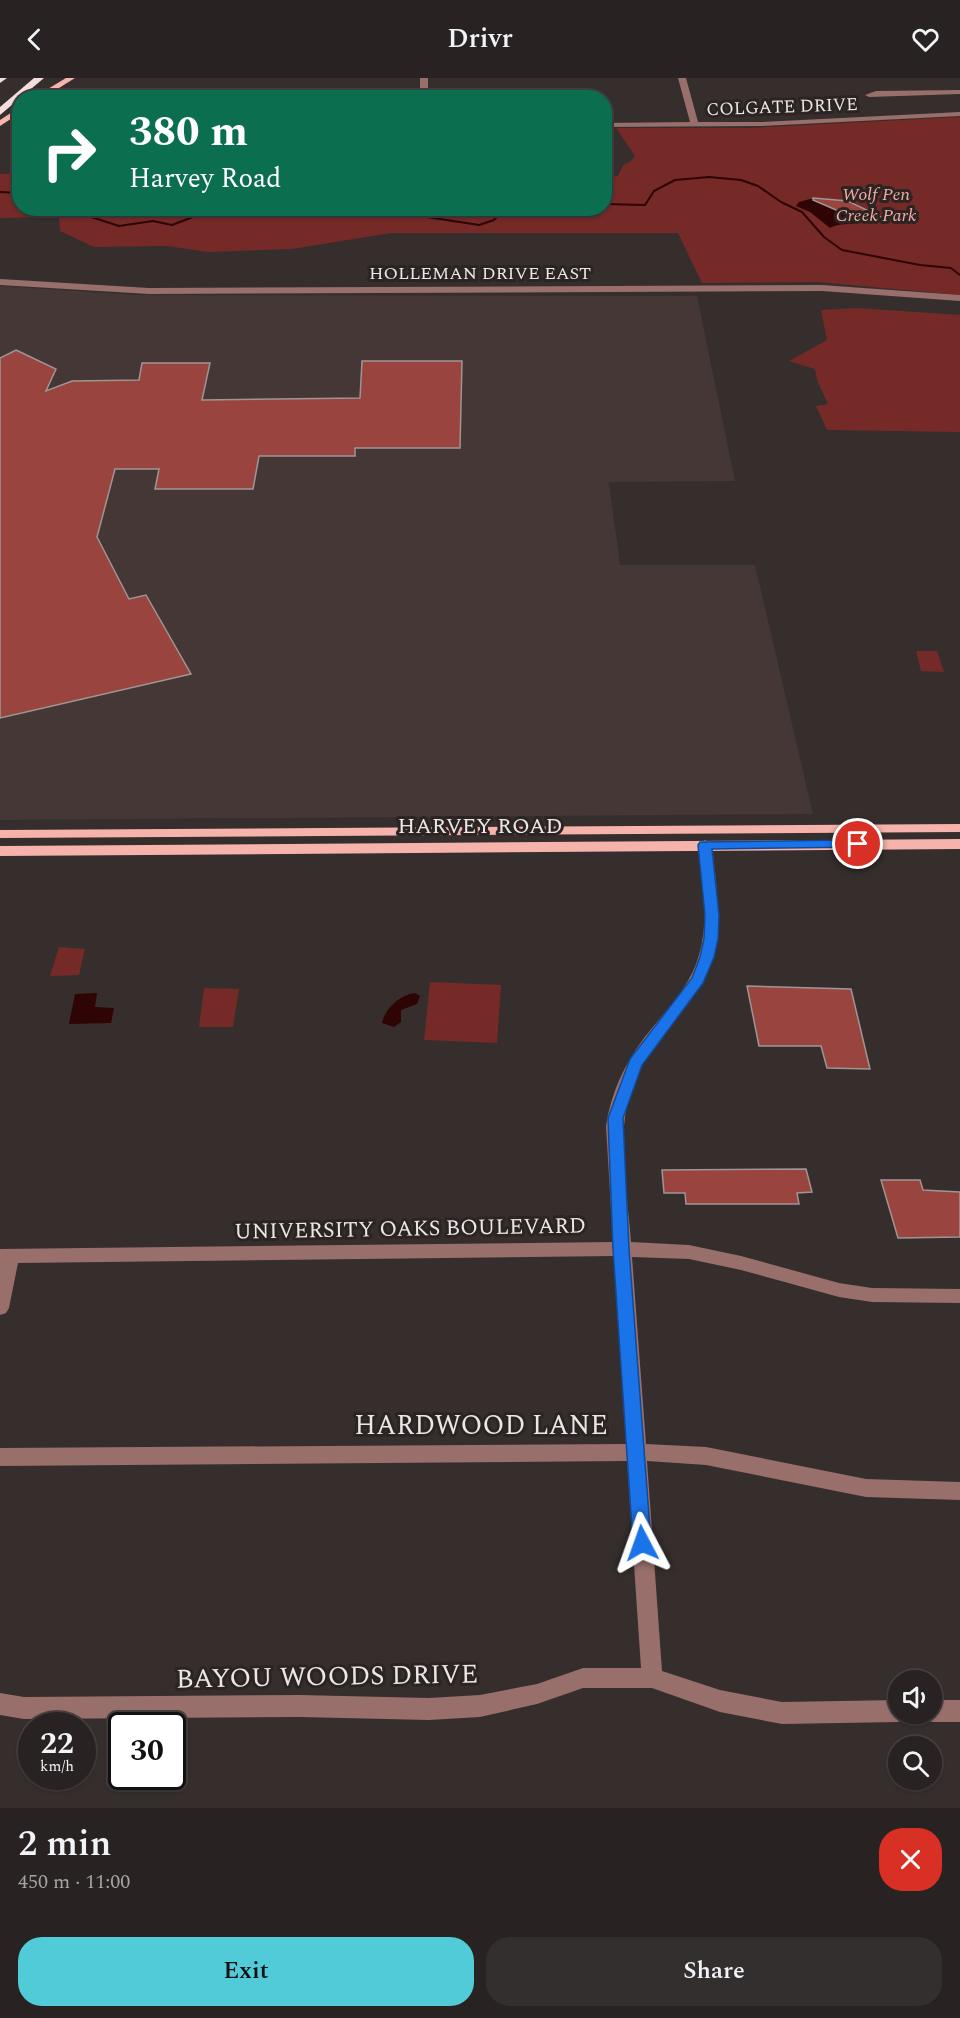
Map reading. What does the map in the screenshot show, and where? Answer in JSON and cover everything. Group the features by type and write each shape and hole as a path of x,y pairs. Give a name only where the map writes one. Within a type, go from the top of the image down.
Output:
{"highway":[{"path":"21,90 38,78"},
{"path":"25,90 38,78"},
{"path":"0,112 12,101"}],"main road":[{"path":"51,90 71,78"},
{"name":"HARVEY ROAD","path":"0,834 960,828"},
{"path":"705,845 705,840 708,838 765,836 780,829"},
{"path":"491,846 508,839 573,837 576,830"},
{"path":"263,832 265,849"},
{"name":"HARVEY ROAD","path":"0,851 960,844"}],"street":[{"path":"682,78 695,125"},
{"path":"869,95 959,90"},
{"name":"COLGATE DRIVE","path":"612,125 761,124 960,114"},
{"name":"HOLLEMAN DRIVE EAST","path":"0,282 149,291 822,288 960,298"},
{"path":"652,1678 621,1249 615,1118 635,1063 698,979 707,957 711,939 712,915 705,845"},
{"name":"UNIVERSITY OAKS BOULEVARD","path":"5,1256 621,1249 689,1252 741,1263 839,1290 872,1295 960,1296"},
{"path":"0,1308 5,1256"},
{"name":"HARDWOOD LANE","path":"0,1457 635,1452 706,1456 866,1488 960,1491"},
{"name":"BAYOU WOODS DRIVE","path":"0,1704 24,1708 300,1706 429,1709 480,1706 537,1694 583,1678 652,1678 720,1701 782,1713 888,1711"},
{"path":"942,1711 960,1711"}],"shaded area":[{"path":"810,199 853,202 869,211 869,219 830,228 810,212 796,206 799,202"},
{"path":"0,286 140,295 697,296 735,481 609,482 620,565 755,565 813,814 0,820"},
{"path":"97,993 95,1007 114,1008 111,1023 69,1024 75,994"},
{"path":"415,993 420,996 417,1004 401,1010 401,1022 394,1027 382,1023 386,1012 394,1003 404,996"}],"green space":[{"name":"Wolf Pen Creek Park","path":"960,117 960,295 818,282 702,283 678,233 391,233 292,249 208,252 167,246 94,247 60,231 59,217 0,218 0,174 12,173 12,216 612,216 612,177 618,176 623,165 635,156 616,128 748,128"},
{"path":"857,308 960,315 960,432 827,430 816,406 828,404 817,380 815,369 789,361 827,340 821,310"},
{"path":"916,651 937,651 944,672 921,671"},
{"path":"59,947 85,949 79,975 50,976"},
{"path":"430,982 501,985 497,1043 424,1040"},
{"path":"204,988 239,989 233,1027 199,1027"}],"building":[{"path":"813,198 848,201 881,217 843,213"},
{"path":"16,350 56,369 46,391 72,381 139,380 142,363 210,363 202,400 360,398 362,361 462,361 460,448 355,448 355,456 259,456 253,489 155,489 159,469 115,469 97,537 129,599 146,595 191,674 0,718 0,358"},
{"path":"747,986 851,989 870,1069 827,1068 821,1046 759,1046"},
{"path":"806,1169 812,1192 797,1193 799,1204 686,1204 685,1193 664,1193 662,1170"},
{"path":"881,1180 920,1180 923,1190 960,1192 960,1237 898,1238"}],"waterway":[{"path":"612,204 645,205 654,191 675,180 709,177 741,180 758,186 781,202 802,212 824,237 842,250 920,265 951,268 960,275"},
{"path":"0,192 12,193"},
{"path":"88,216 119,226 153,221 172,225 195,216"},
{"path":"220,216 245,216"},
{"path":"420,216 479,225 494,220 498,216"}],"route":[{"path":"642,1543 621,1249 615,1118 635,1063 698,979 707,957 711,939 712,915 705,845 858,844"}]}
